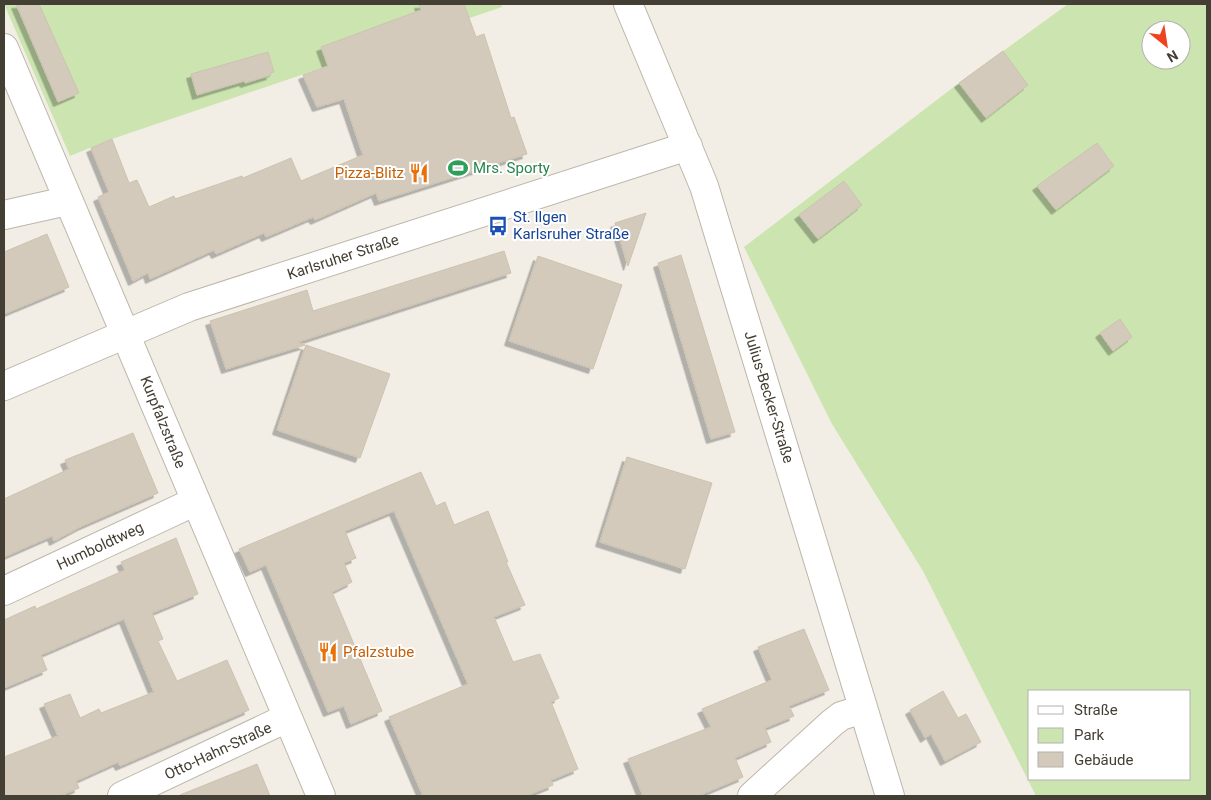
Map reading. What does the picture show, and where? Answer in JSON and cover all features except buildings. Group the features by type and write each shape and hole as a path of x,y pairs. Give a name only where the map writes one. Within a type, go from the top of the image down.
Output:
{"street":[{"name":"Julius-Becker-Straße","path":"628,4 704,186 890,796"},
{"name":"Kurpfalzstraße","path":"4,48 67,201 124,334 144,375 321,796"},
{"name":"Karlsruher Straße","path":"4,386 188,307 688,146"},
{"path":"4,215 67,201"},
{"name":"Humboldtweg","path":"4,591 196,501"},
{"path":"752,796 832,722 841,716 863,709"},
{"name":"Otto-Hahn-Straße","path":"122,796 287,718"}],"green space":[{"path":"4,4 501,4 502,7 112,139 70,156"},
{"path":"1068,4 1207,4 1207,796 1036,796 923,571 832,424 744,247 959,83"}],"place":[{"name":"Mrs. Sporty","path":"458,168"},
{"name":"Pizza-Blitz","path":"419,173"},
{"name":"St. Ilgen Karlsruher Straße","path":"498,226"},
{"name":"Pfalzstube","path":"328,652"}]}
